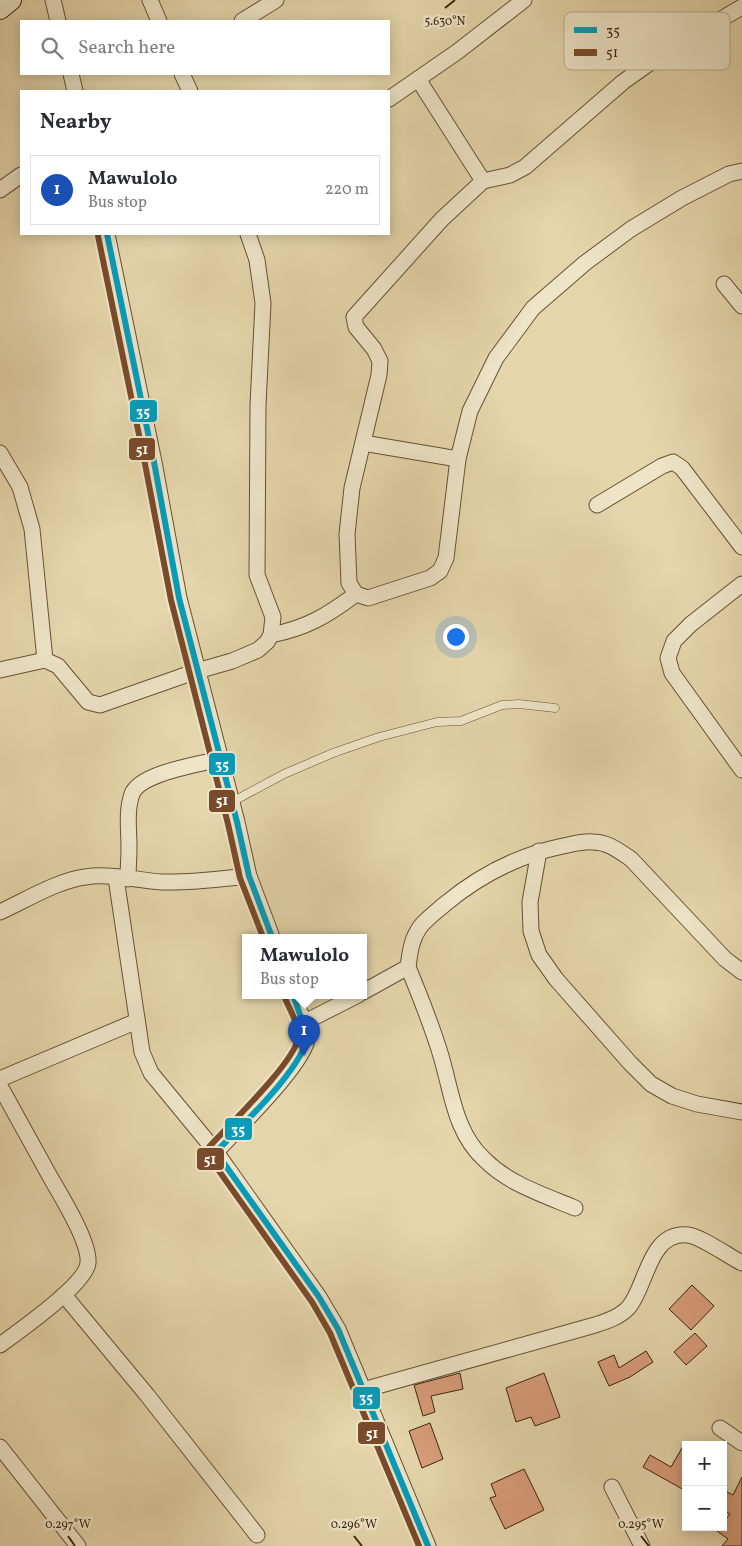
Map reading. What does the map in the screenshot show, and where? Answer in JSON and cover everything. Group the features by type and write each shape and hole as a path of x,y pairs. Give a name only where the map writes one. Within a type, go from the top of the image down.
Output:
{"street":[{"path":"0,9 11,0"},
{"path":"53,0 58,20"},
{"path":"150,0 160,20"},
{"path":"244,20 276,0"},
{"path":"390,98 457,52 524,0"},
{"path":"730,14 742,7"},
{"path":"640,70 623,82 525,167 510,175 482,181 442,219 354,317 356,328 374,349 380,361 379,375 352,488 347,534 348,583 356,594 368,598 430,578 440,572 446,558 458,458 470,411 496,358 533,308 585,263 631,229 682,198 729,174 742,171"},
{"path":"71,75 75,90"},
{"path":"182,75 190,90"},
{"path":"418,79 482,181"},
{"path":"0,190 20,176"},
{"path":"107,235 154,462 179,598 232,802 249,876 271,934"},
{"path":"0,670 45,660 58,666 88,702 100,705 197,671 232,661 258,650 267,642 271,635 272,617 257,575 258,405 263,302 257,260 248,235"},
{"path":"724,284 742,306"},
{"path":"363,443 458,458"},
{"path":"0,452 20,488 32,529 45,660"},
{"path":"597,505 662,466 673,462 682,468 742,546"},
{"path":"742,584 691,624 674,641 668,658 672,673 742,770"},
{"path":"271,635 305,626 336,610 356,594"},
{"path":"220,759 167,772 146,780 132,792 128,809 122,878 142,1052 151,1073 216,1152 319,1297 338,1329 428,1546"},
{"path":"575,1208 522,1185 503,1174 485,1161 470,1143 459,1122 441,1056 408,967 411,944 420,926 458,893 507,864 539,851 594,842 613,846 631,859 725,959 742,972"},
{"path":"539,851 530,902 531,931 539,954 556,979 651,1084 672,1096 697,1104 742,1112"},
{"path":"0,912 65,882 84,877 189,882 249,876"},
{"path":"367,990 408,967"},
{"path":"216,1152 293,1067 304,1050 307,1034 294,999"},
{"path":"303,1023 350,999"},
{"path":"0,1079 137,1021"},
{"path":"0,1086 73,1218 86,1250 88,1264 82,1277 64,1294 37,1318 0,1345"},
{"path":"363,1390 595,1325 616,1317 629,1306 662,1243 674,1236 689,1235 742,1263"},
{"path":"64,1294 147,1395 257,1535"},
{"path":"720,1428 742,1443"},
{"path":"0,1447 78,1546"},
{"path":"612,1487 642,1546"}],"lane":[{"path":"232,802 284,774 379,737 437,722 461,721 502,705 519,704 555,708"}],"building":[{"path":"692,1285 714,1306 691,1330 669,1309"},
{"path":"695,1333 707,1346 686,1365 674,1352"},
{"path":"646,1351 653,1362 630,1377 609,1386 598,1362 614,1355 619,1368"},
{"path":"460,1373 463,1389 431,1396 435,1412 423,1416 414,1385"},
{"path":"544,1373 560,1417 535,1426 531,1417 516,1422 506,1388"},
{"path":"430,1423 443,1459 422,1468 409,1431"},
{"path":"682,1448 682,1489 643,1467 650,1455 671,1467"},
{"path":"524,1469 544,1510 505,1529 490,1498 496,1496 491,1484"},
{"path":"742,1477 742,1546 722,1546 728,1539 717,1531 727,1531 727,1518 730,1514 727,1512 727,1492 733,1495"}],"transit line":[{"name":"35","path":"107,235 154,462 179,598 237,822 249,876 271,934"},
{"name":"51","path":"98,236 171,600 240,878 262,934"},
{"name":"51","path":"285,999 294,1017 298,1033 294,1049 274,1077 209,1147 207,1154 312,1302 330,1333 419,1546"},
{"name":"35","path":"294,999 307,1034 304,1047 296,1062 270,1096 216,1152 319,1297 338,1329 428,1546"}],"place":[{"name":"Mawulolo","path":"304,1056"}]}
